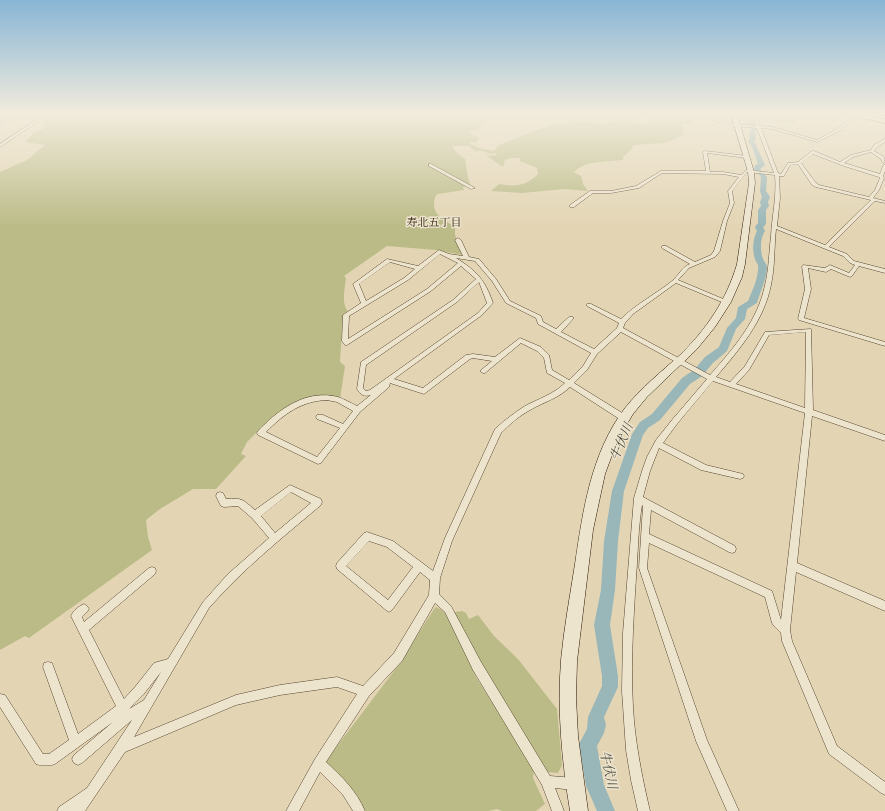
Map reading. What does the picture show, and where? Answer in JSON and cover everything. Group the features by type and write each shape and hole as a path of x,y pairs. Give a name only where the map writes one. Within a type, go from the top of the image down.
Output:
{"street":[{"path":"708,173 705,152 747,157"},
{"path":"579,811 574,784 568,712 569,661 590,507 607,448 624,418 645,394 682,362 711,326 726,302 740,265 751,197 752,182 746,152"},
{"path":"644,811 630,748 626,704 628,621 635,516 638,498 651,458 658,444 665,433 747,333 763,301 771,267 778,203 775,175 768,152"},
{"path":"572,206 592,192 611,192 637,187 661,172 782,175 789,164 799,163 813,152 881,176"},
{"path":"841,163 852,156 869,152"},
{"path":"873,152 883,158 885,163"},
{"path":"799,163 814,184 818,186 885,202"},
{"path":"430,165 473,188"},
{"path":"826,247 872,200 880,184 885,166"},
{"path":"292,811 319,763 365,692 398,657 434,596 435,578 451,534 498,431 512,418 528,408 562,392 586,368 595,352 621,326 631,313 675,281 684,270 693,263 709,258 717,251 724,221 732,203 730,191 749,173"},
{"path":"775,227 845,255 852,262 885,271"},
{"path":"458,240 466,257"},
{"path":"664,248 693,263"},
{"path":"460,264 429,290 347,343 345,341 346,315 406,279 439,252 478,260 494,280 508,302 539,317 540,323 595,352"},
{"path":"448,255 479,278 490,303 480,314 390,381 372,392 365,394 360,389 363,364 455,301 479,278"},
{"path":"364,303 356,284 389,260 418,268"},
{"path":"858,264 850,274 830,267 826,270 805,266 808,289 801,319 885,344"},
{"path":"675,281 726,302"},
{"path":"589,305 621,326 710,377 885,438"},
{"path":"557,332 571,318"},
{"path":"731,385 747,368 767,333 809,330 809,411 785,630 787,641 834,750 885,789"},
{"path":"482,371 495,362 496,359 520,340 539,349 547,357 549,371 572,383 587,395 624,418"},
{"path":"390,381 424,392 468,357 473,356 496,359"},
{"path":"358,410 337,400 316,398 304,401 282,413 261,433 318,461 358,410 379,394 390,381"},
{"path":"320,418 344,427"},
{"path":"658,444 704,468 740,476"},
{"path":"78,811 120,748 206,605 221,586 318,502 290,488 255,515"},
{"path":"220,496 224,503 240,502 255,515 275,539"},
{"path":"638,498 732,549"},
{"path":"647,504 643,568 702,741 733,811"},
{"path":"419,566 389,607 340,566 367,536 390,544 435,578"},
{"path":"646,538 769,594 777,623 785,630"},
{"path":"792,566 885,606"},
{"path":"83,629 152,571"},
{"path":"434,596 448,609 476,666 547,782 558,811"},
{"path":"84,608 76,616 123,708"},
{"path":"0,699 40,760 51,760 123,708 158,667 170,664"},
{"path":"48,668 75,742"},
{"path":"120,748 236,700 280,690 337,682 365,692"},
{"path":"78,759 128,716 147,704"},
{"path":"319,763 350,793 359,811"},
{"path":"547,782 574,784"},
{"path":"63,811 92,790"}],"green space":[{"path":"37,152 456,152 465,159 471,186 463,187 464,190 438,194 436,195 434,201 434,206 438,215 455,227 455,235 463,255 436,250 387,246 344,276 346,278 344,300 348,311 343,314 340,362 345,366 340,399 303,401 257,432 247,442 241,454 246,456 216,489 193,489 160,509 146,520 148,537 152,550 29,638 25,636 0,650 0,172 27,160"},
{"path":"485,152 629,152 623,157 623,160 591,163 584,165 574,172 581,176 583,184 588,191 565,189 522,193 491,191 499,184 520,185 529,181 538,174 537,168 520,161 520,158 510,158 505,160 503,167 487,156 497,155 496,153 490,154"},
{"path":"436,607 442,610 448,617 476,677 534,769 533,778 545,804 536,811 503,811 497,809 488,811 364,811 325,762 397,667"},
{"path":"462,611 466,613 469,619 478,615 494,636 518,659 557,709 562,765 558,773 547,772 477,659 454,612"}],"waterway":[{"name":"牛伏川","path":"606,811 595,786 588,744 595,733 597,725 596,717 610,687 610,676 602,625 608,590 611,541 618,491 638,434 644,425 656,417 686,381 698,373 709,360 723,349 732,328 740,319 743,307 752,303 762,273 763,265 760,262 758,250 759,234 761,231 759,227 762,224 762,210 765,206 764,202 766,197 763,191 764,177 757,169 757,166 762,165 757,152"}],"district":[{"name":"寿北五丁目","path":"434,223"}]}
